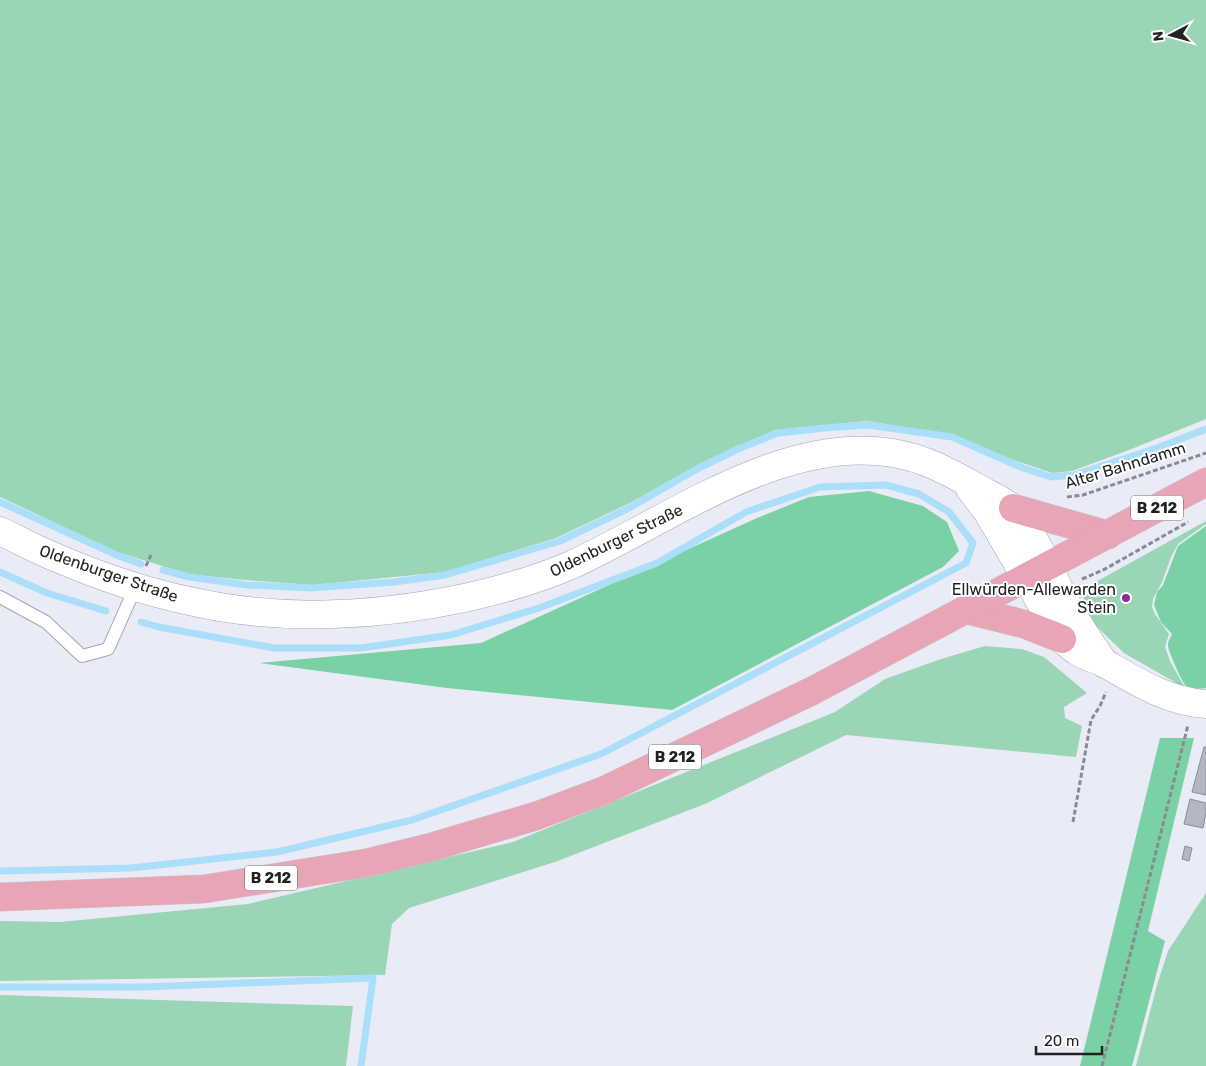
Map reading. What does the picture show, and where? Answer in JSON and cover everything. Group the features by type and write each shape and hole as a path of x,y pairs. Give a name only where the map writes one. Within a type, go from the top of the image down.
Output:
{"main road":[{"name":"B 212","path":"0,897 204,889 366,863 435,846 536,816 605,790 812,691 967,610 1045,578 1108,535 1206,482"},
{"path":"1014,508 1108,535"},
{"path":"967,610 1024,624 1062,639"}],"street":[{"name":"Oldenburger Straße","path":"0,531 56,558 136,586 195,602 250,610 295,613 390,610 473,596 525,582 568,566 767,468 800,458 838,452 864,451 892,453 921,460 946,470 1014,508 1033,537 1045,578"},
{"name":"Oldenburger Straße","path":"964,480 987,511 1045,578"},
{"path":"1045,578 1062,639 1077,651 1154,690 1193,704 1206,704"},
{"path":"1045,578 1110,667"}],"lane":[{"path":"0,597 46,622 82,656 108,649 136,586"}],"path":[{"name":"Alter Bahndamm","path":"1050,518 1052,507 1063,498 1083,494 1206,453"},
{"path":"1045,578 1113,564 1192,519"},
{"path":"1073,822 1091,720 1100,706 1110,667"},
{"path":"1102,1066 1188,725"}],"green space":[{"path":"0,0 1206,0 1206,419 1072,471 1052,473 996,454 952,435 867,421 775,430 701,463 630,503 556,538 445,572 313,585 188,574 117,552 0,497"},
{"path":"869,491 923,506 947,522 959,551 943,567 672,710 447,688 259,663 481,643 757,518 809,497"},
{"path":"1206,521 1206,524 1178,544 1153,599 1152,607 1155,614 1169,634 1165,647 1170,661 1185,688 1124,653 1093,623 1083,601 1092,584"},
{"path":"1206,526 1206,688 1196,689 1186,686 1179,673 1168,645 1172,634 1161,622 1154,605 1157,592 1163,585 1178,546"},
{"path":"985,646 1022,649 1044,657 1087,693 1064,707 1065,718 1082,726 1076,757 846,735 705,804 555,862 409,908 392,924 385,975 0,981 0,921 60,922 248,904 513,842 835,712 885,679"},
{"path":"1160,738 1194,738 1148,931 1165,941 1132,1066 1080,1066"},
{"path":"1206,893 1206,1066 1136,1066 1168,951"},
{"path":"0,995 353,1006 346,1066 0,1066"}],"building":[{"path":"1204,747 1206,747 1206,795 1192,792"},
{"path":"1190,799 1206,803 1203,828 1184,824"},
{"path":"1185,846 1192,848 1189,861 1182,859"}],"waterway":[{"path":"163,570 189,577 247,585 311,588 394,582 445,575 560,541 627,509 699,468 738,449 778,433 868,425 952,437 1023,468 1051,477 1074,475 1157,448 1206,429"},
{"path":"0,871 131,868 277,852 412,820 601,754 966,563 973,543 949,512 919,494 886,485 820,487 746,512 657,563 539,608 451,635 361,648 274,648 141,622"},
{"path":"0,502 119,556 141,564"},
{"path":"0,572 47,593 106,611"},
{"path":"0,987 145,987 373,978 361,1066"}],"place":[{"name":"Ellwürden-Allewarden Stein","path":"1126,598"}]}
